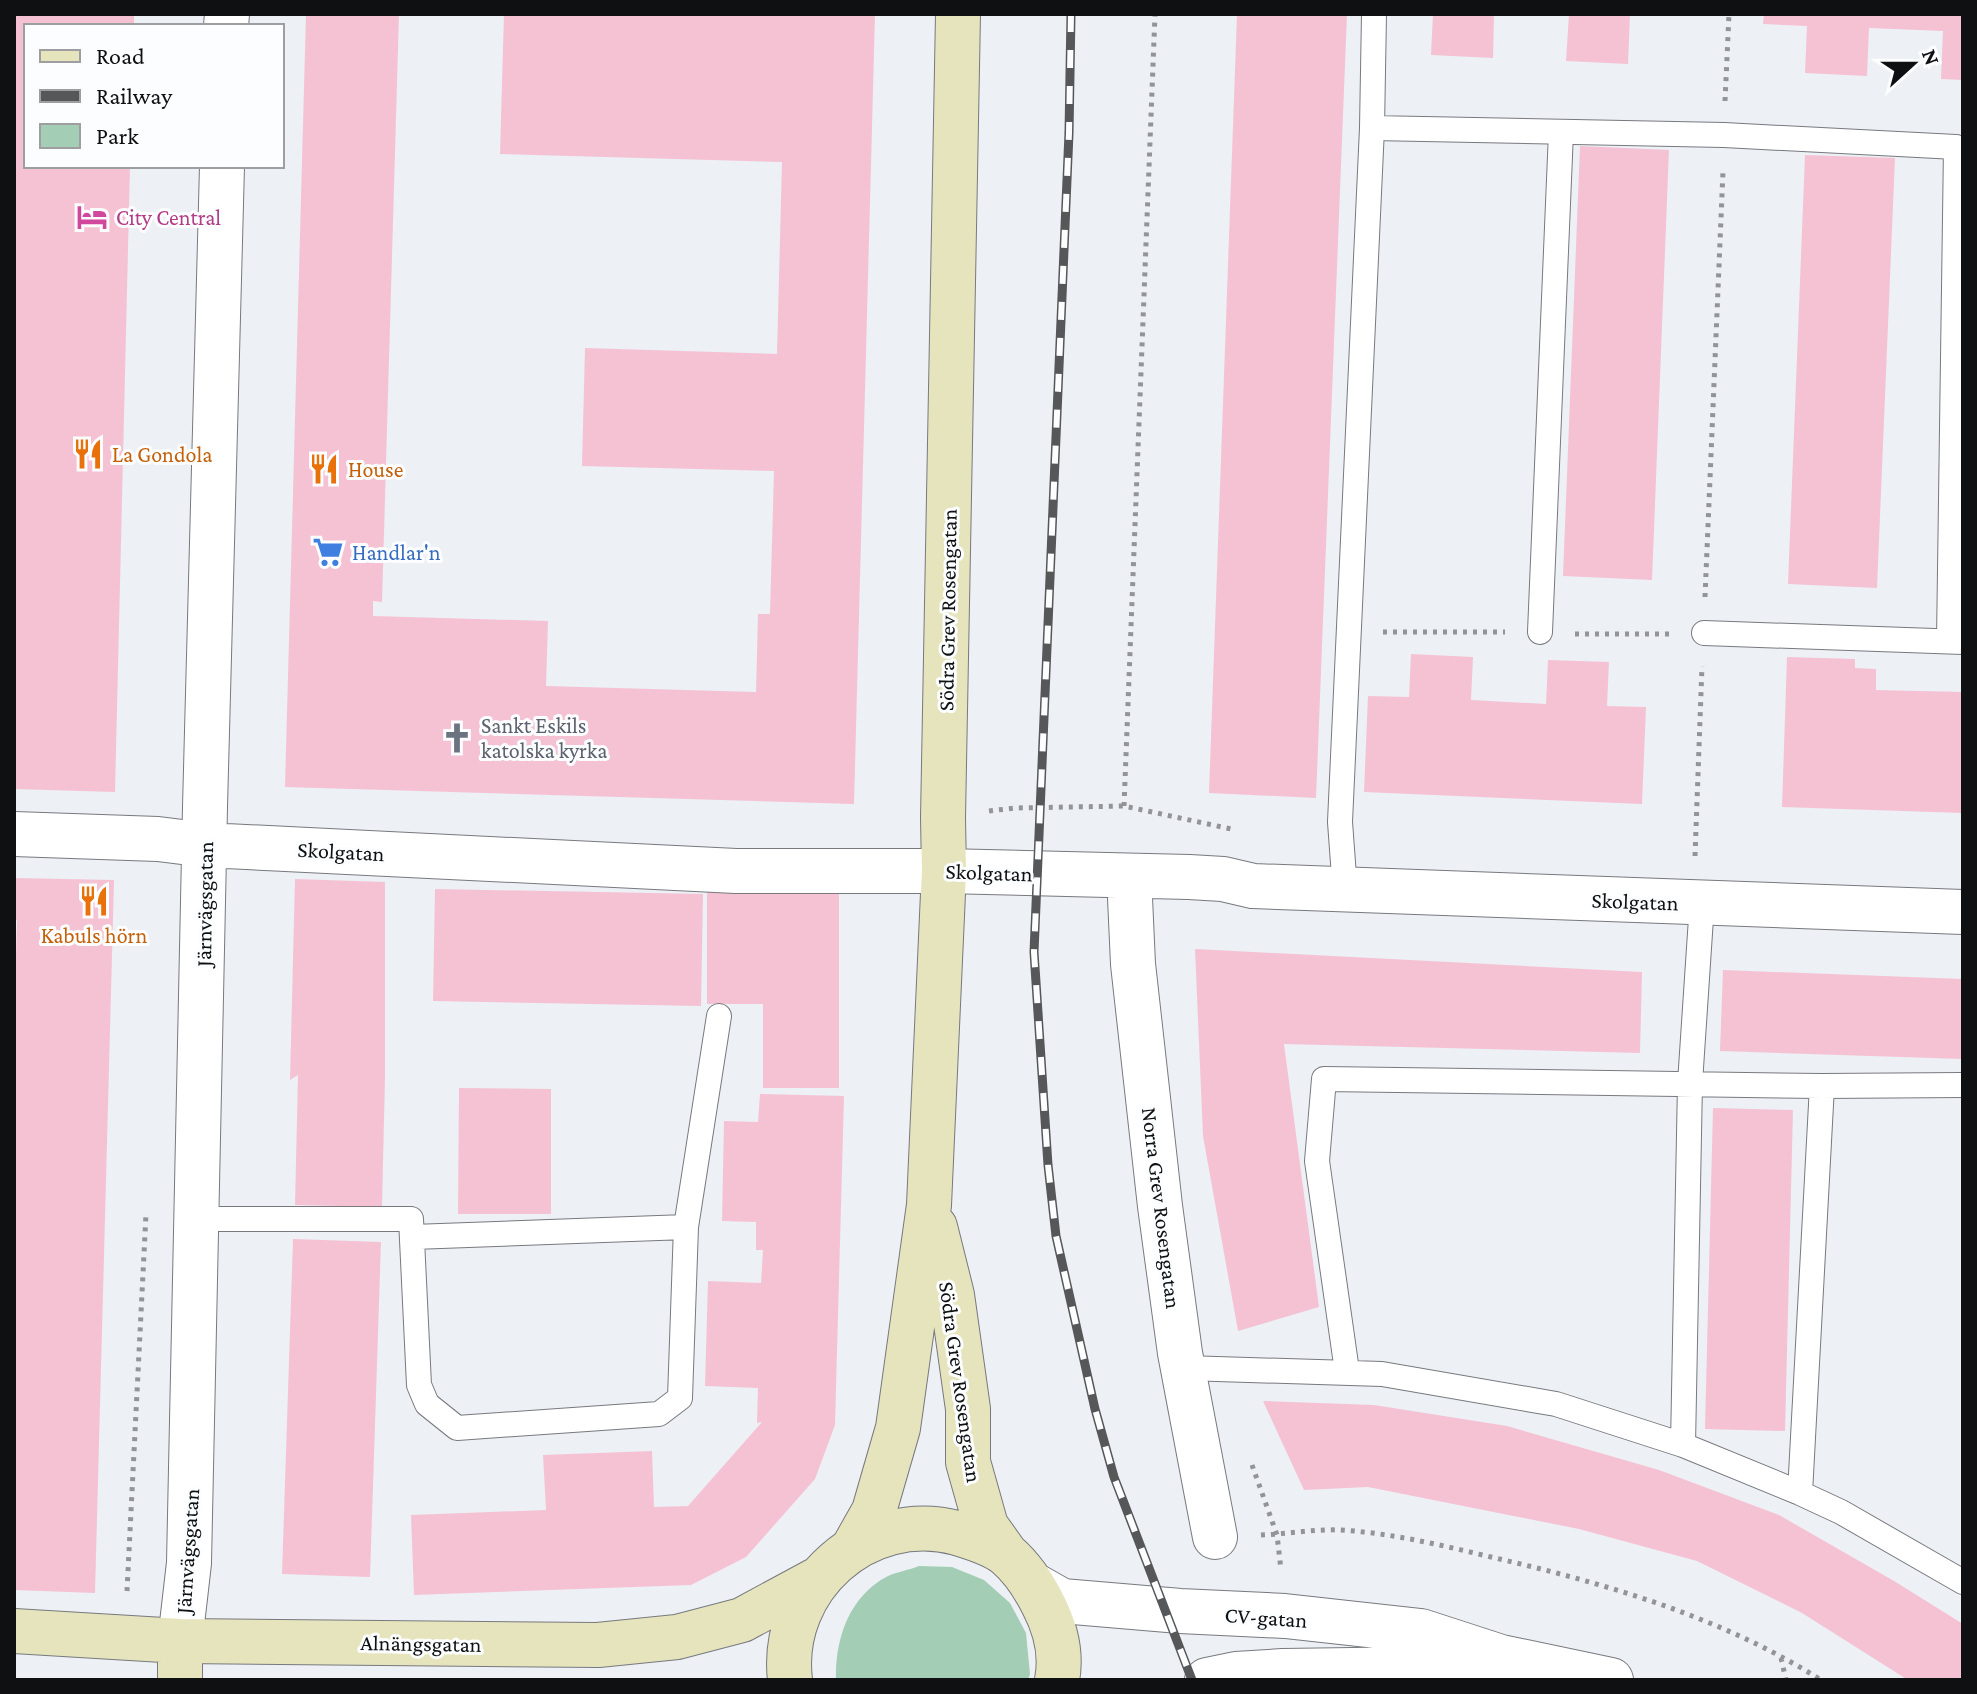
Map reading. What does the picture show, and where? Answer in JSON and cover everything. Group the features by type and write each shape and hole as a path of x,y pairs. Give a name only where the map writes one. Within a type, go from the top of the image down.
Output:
{"main road":[{"name":"Södra Grev Rosengatan","path":"852,1550 874,1511 898,1428 929,1205 944,871 958,14"},
{"name":"Södra Grev Rosengatan","path":"929,1205 952,1295 968,1409 968,1462 986,1526 1019,1569 1052,1621 1060,1663 1057,1680"},
{"path":"790,1680 788,1660 792,1630 804,1600 816,1580 852,1550 891,1532 936,1528 973,1538 1019,1569"},
{"name":"Alnängsgatan","path":"14,1631 123,1637 180,1661 598,1645 677,1637 742,1620 816,1580"}],"street":[{"name":"Järnvägsgatan","path":"180,1661 189,1563 222,168"},
{"name":"Skolgatan","path":"14,834 736,871 944,871 1189,877 1223,879 1253,886 1963,912"},
{"name":"Norra Grev Rosengatan","path":"1129,876 1133,964 1158,1191 1215,1537"},
{"name":"CV-gatan","path":"1019,1569 1062,1601 1285,1616 1421,1631 1501,1657 1611,1680"},
{"name":"CV-gatan","path":"1207,1680 1236,1674 1283,1671 1422,1669 1501,1657"}],"lane":[{"path":"1345,890 1340,822 1372,128 1374,14"},
{"path":"1372,128 1724,135 1956,147 1956,641 1704,633"},
{"path":"1540,632 1561,132"},
{"path":"1683,1445 1690,1083 1702,903"},
{"path":"197,1219 411,1219 419,1385 427,1404 457,1428 659,1414 680,1398 686,1227 719,1016"},
{"path":"1347,1371 1317,1161 1324,1079 1963,1085"},
{"path":"1800,1493 1822,1086"},
{"path":"413,1237 686,1227"},
{"path":"1185,1368 1382,1374 1556,1404 1683,1445 1800,1493 1841,1512 1963,1582"}],"path":[{"path":"1124,806 1155,14"},
{"path":"1695,857 1729,14"},
{"path":"1186,819 1189,877"},
{"path":"123,1637 147,1205"},
{"path":"1251,1463 1277,1535 1285,1616"},
{"path":"1215,1537 1339,1530 1422,1541 1570,1575 1722,1629 1821,1680"},
{"path":"1781,1658 1786,1680"}],"green space":[{"path":"919,1566 952,1567 984,1580 1010,1603 1026,1633 1028,1680 836,1680 838,1649 854,1607 863,1595 888,1576"}],"building":[{"path":"14,14 134,14 134,24 24,24 24,168 130,168 115,792 14,789"},
{"path":"306,14 399,14 382,602 373,601 373,616 548,621 546,686 756,692 758,614 770,614 774,471 582,466 585,348 777,354 782,162 500,154 504,14 875,14 854,804 285,787"},
{"path":"1237,14 1347,14 1316,798 1209,793"},
{"path":"1433,14 1494,14 1493,58 1431,55"},
{"path":"1569,14 1630,14 1628,64 1566,61"},
{"path":"1764,14 1963,14 1963,80 1941,79 1943,31 1869,28 1867,76 1805,73 1807,26 1763,24"},
{"path":"1580,146 1669,150 1652,580 1563,576"},
{"path":"1805,155 1895,158 1877,588 1788,584"},
{"path":"1411,654 1473,657 1471,700 1546,704 1548,660 1609,662 1607,706 1646,707 1642,804 1364,792 1368,696 1409,697"},
{"path":"1787,657 1855,659 1855,668 1876,669 1876,690 1963,692 1963,813 1782,807"},
{"path":"14,878 114,880 95,1593 14,1590 14,1024 17,920 14,919"},
{"path":"295,879 385,882 382,1207 295,1205 298,1075 290,1080"},
{"path":"435,889 703,894 701,1006 433,1001"},
{"path":"707,892 839,892 839,1088 763,1088 763,1004 707,1004"},
{"path":"1195,949 1642,972 1640,1053 1284,1044 1319,1307 1238,1331 1203,1136"},
{"path":"1723,970 1963,979 1963,1059 1720,1051"},
{"path":"459,1088 551,1089 551,1214 458,1214"},
{"path":"760,1094 844,1096 835,1425 815,1479 746,1557 691,1585 414,1595 411,1515 546,1510 543,1455 652,1451 654,1507 688,1506 762,1422 757,1423 758,1388 705,1386 708,1281 761,1283 763,1250 756,1250 756,1222 722,1221 724,1121 758,1122"},
{"path":"1713,1108 1793,1110 1785,1431 1705,1429"},
{"path":"293,1239 381,1242 370,1577 282,1574"},
{"path":"1263,1401 1374,1405 1507,1426 1659,1470 1779,1515 1963,1624 1963,1680 1908,1680 1802,1613 1697,1561 1579,1529 1368,1487 1304,1490"}],"railway":[{"path":"1071,14 1069,133 1034,952 1048,1165 1056,1236 1095,1409 1114,1477 1192,1680"}],"place":[{"name":"City Central","path":"92,217"},
{"name":"La Gondola","path":"88,454"},
{"name":"House","path":"324,469"},
{"name":"Handlar'n","path":"328,552"},
{"name":"Sankt Eskils katolska kyrka","path":"457,738"},
{"name":"Kabuls hörn","path":"94,901"}]}
